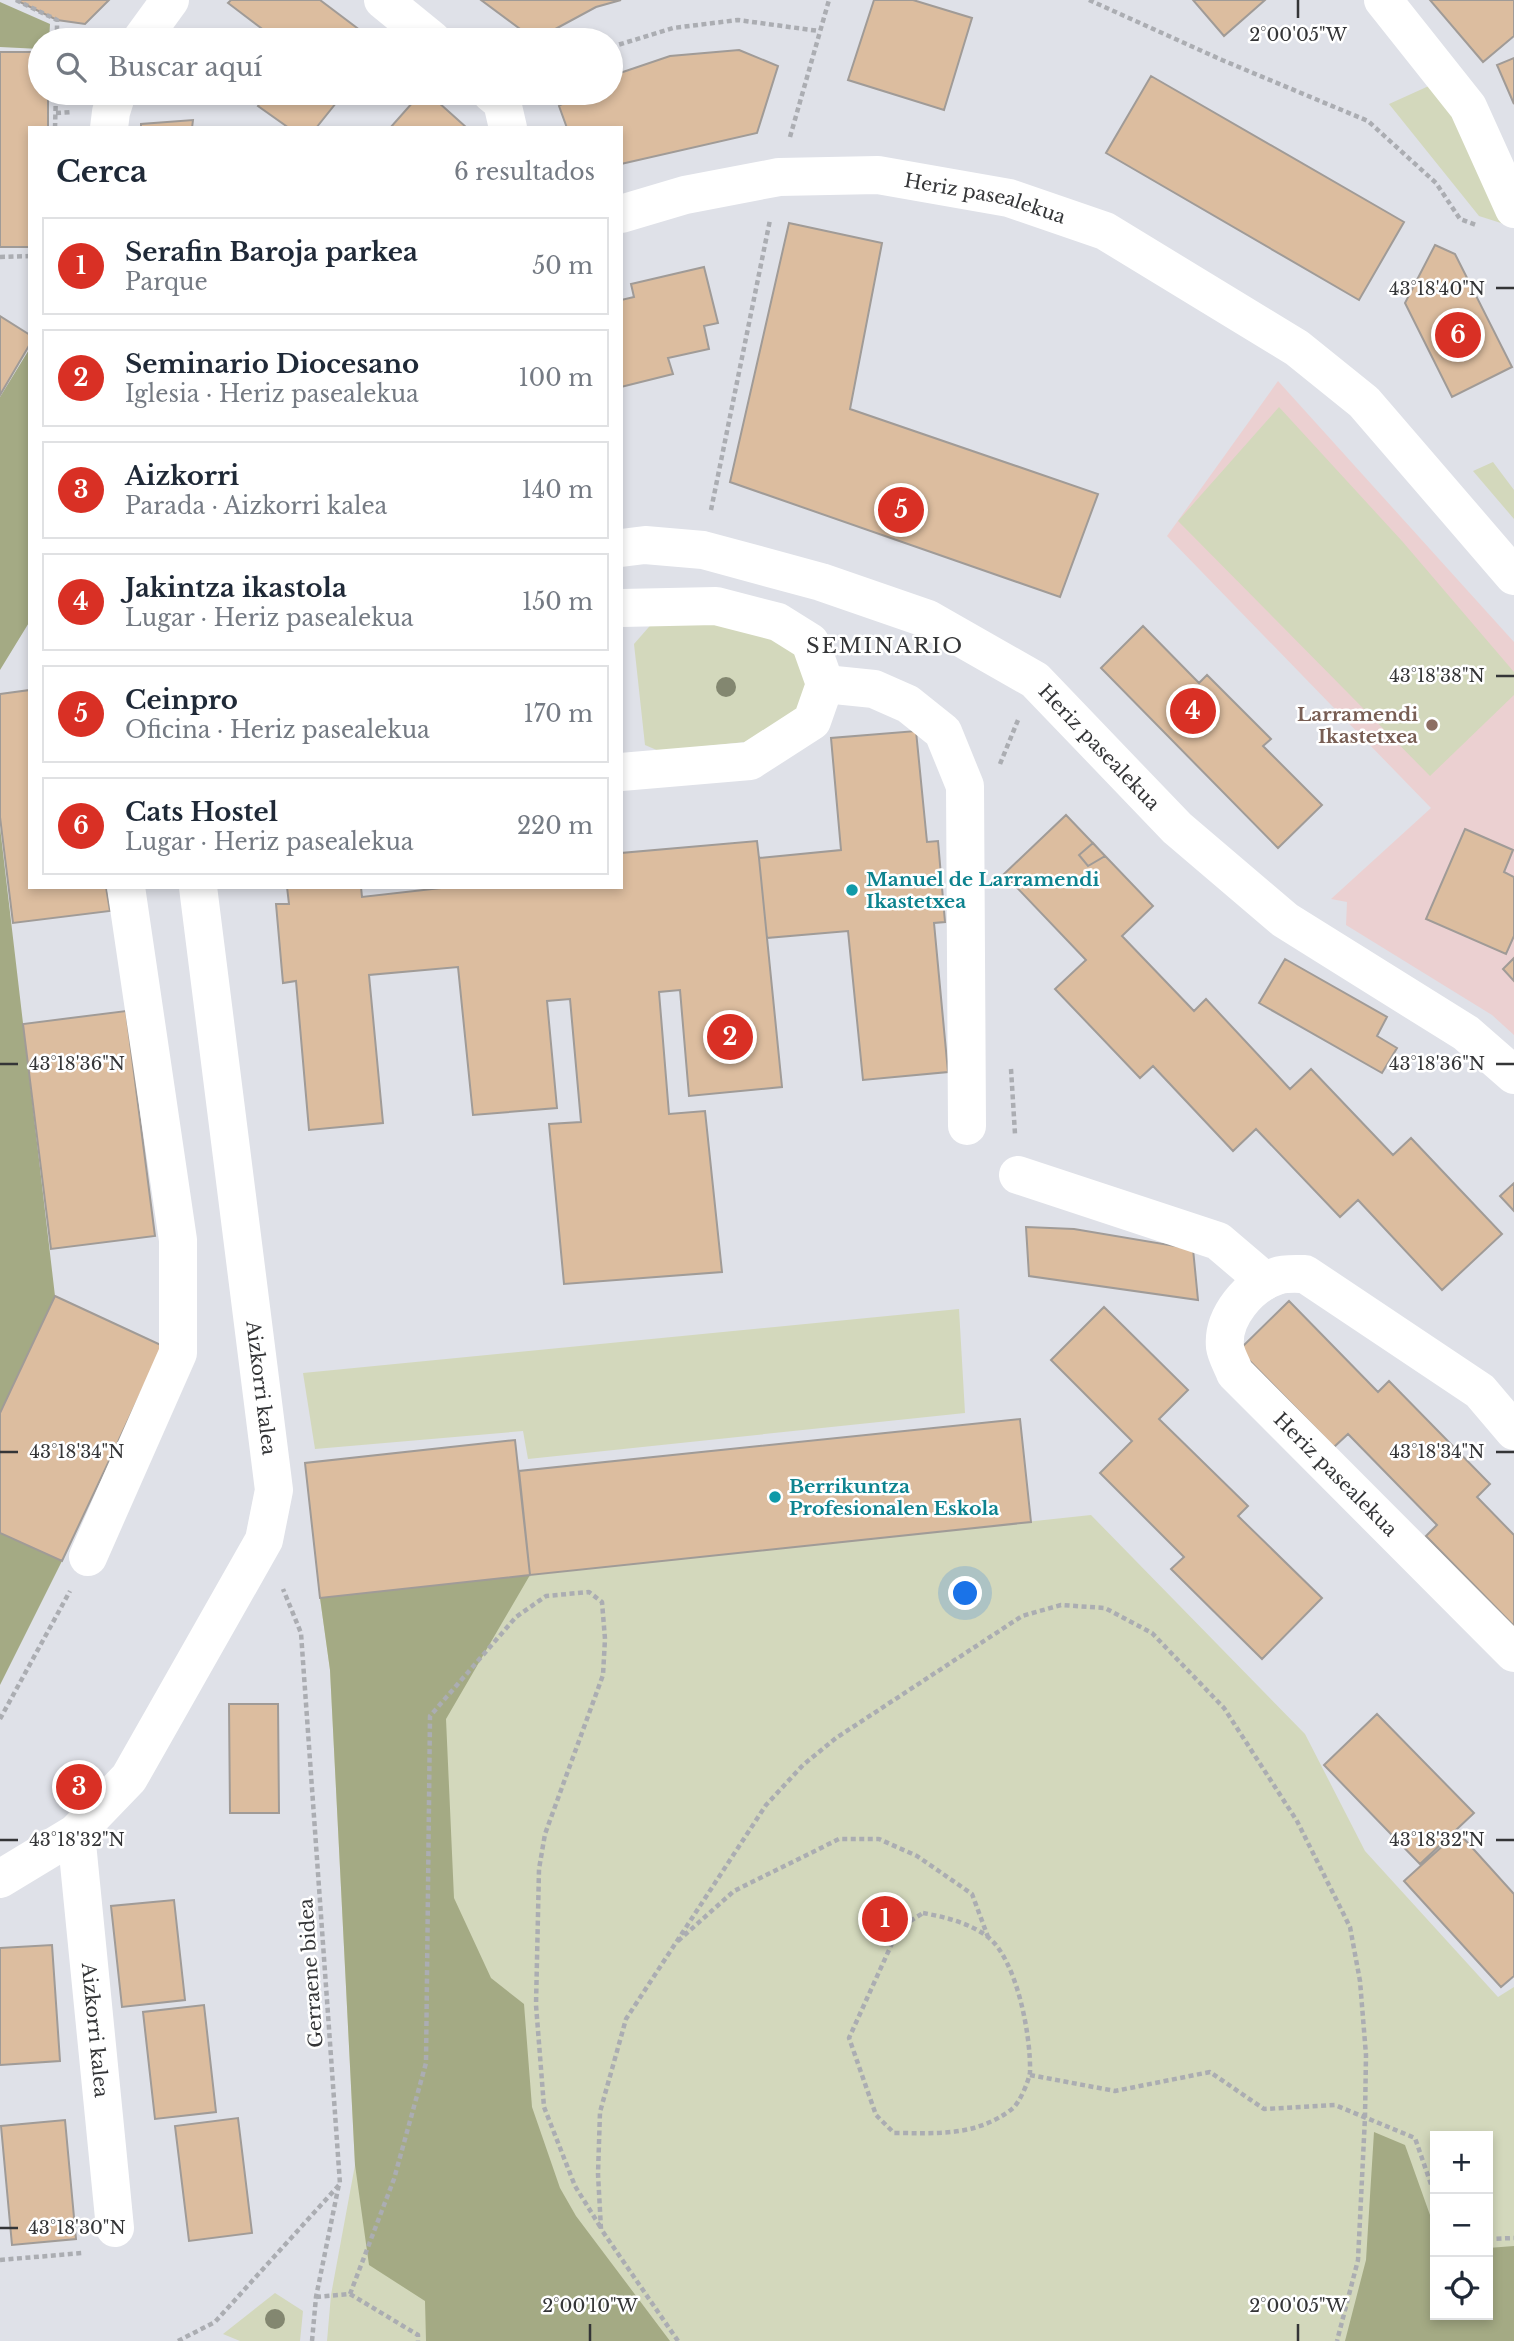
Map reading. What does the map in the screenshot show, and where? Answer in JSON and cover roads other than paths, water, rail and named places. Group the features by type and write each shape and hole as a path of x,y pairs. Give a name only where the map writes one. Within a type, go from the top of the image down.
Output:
{"street":[{"path":"150,28 170,0"},
{"path":"383,0 417,28"},
{"path":"1383,0 1468,107 1498,218"},
{"path":"109,126 113,105"},
{"path":"503,105 508,126"},
{"name":"Heriz pasealekua","path":"623,213 685,195 779,177 878,175 1009,198 1105,231 1297,348 1364,402 1514,576"},
{"name":"Heriz pasealekua","path":"623,548 645,545 703,550 821,583 928,620 1035,680 1177,828 1285,920 1466,1033 1514,1075"},
{"path":"623,608 716,606 778,622 810,642 825,684 812,721 750,761 623,772"},
{"path":"825,684 874,689 908,704 943,732 965,786 967,1126"},
{"path":"88,1557 178,1353 178,1240 127,889"},
{"name":"Aizkorri kalea","path":"0,1879 76,1833 130,1778 264,1540 274,1490 198,889"},
{"path":"1018,1175 1218,1241 1265,1281"},
{"name":"Heriz pasealekua","path":"1514,1431 1480,1391 1305,1274 1280,1274 1265,1281 1239,1304 1228,1323 1225,1348 1235,1373 1514,1653"},
{"name":"Aizkorri kalea","path":"76,1833 115,2228"}],"place":[{"name":"Cats Hostel","path":"1458,335"},
{"name":"Ceinpro","path":"901,510"},
{"name":"Jakintza ikastola","path":"1193,711"},
{"name":"Larramendi Ikastetxea","path":"1432,725"},
{"name":"Manuel de Larramendi Ikastetxea","path":"852,890"},
{"name":"Seminario Diocesano","path":"730,1037"},
{"name":"Berrikuntza Profesionalen Eskola","path":"775,1497"},
{"name":"Aizkorri","path":"79,1787"},
{"name":"Serafin Baroja parkea","path":"885,1919"}],"district":[{"name":"SEMINARIO","path":"885,646"}]}
